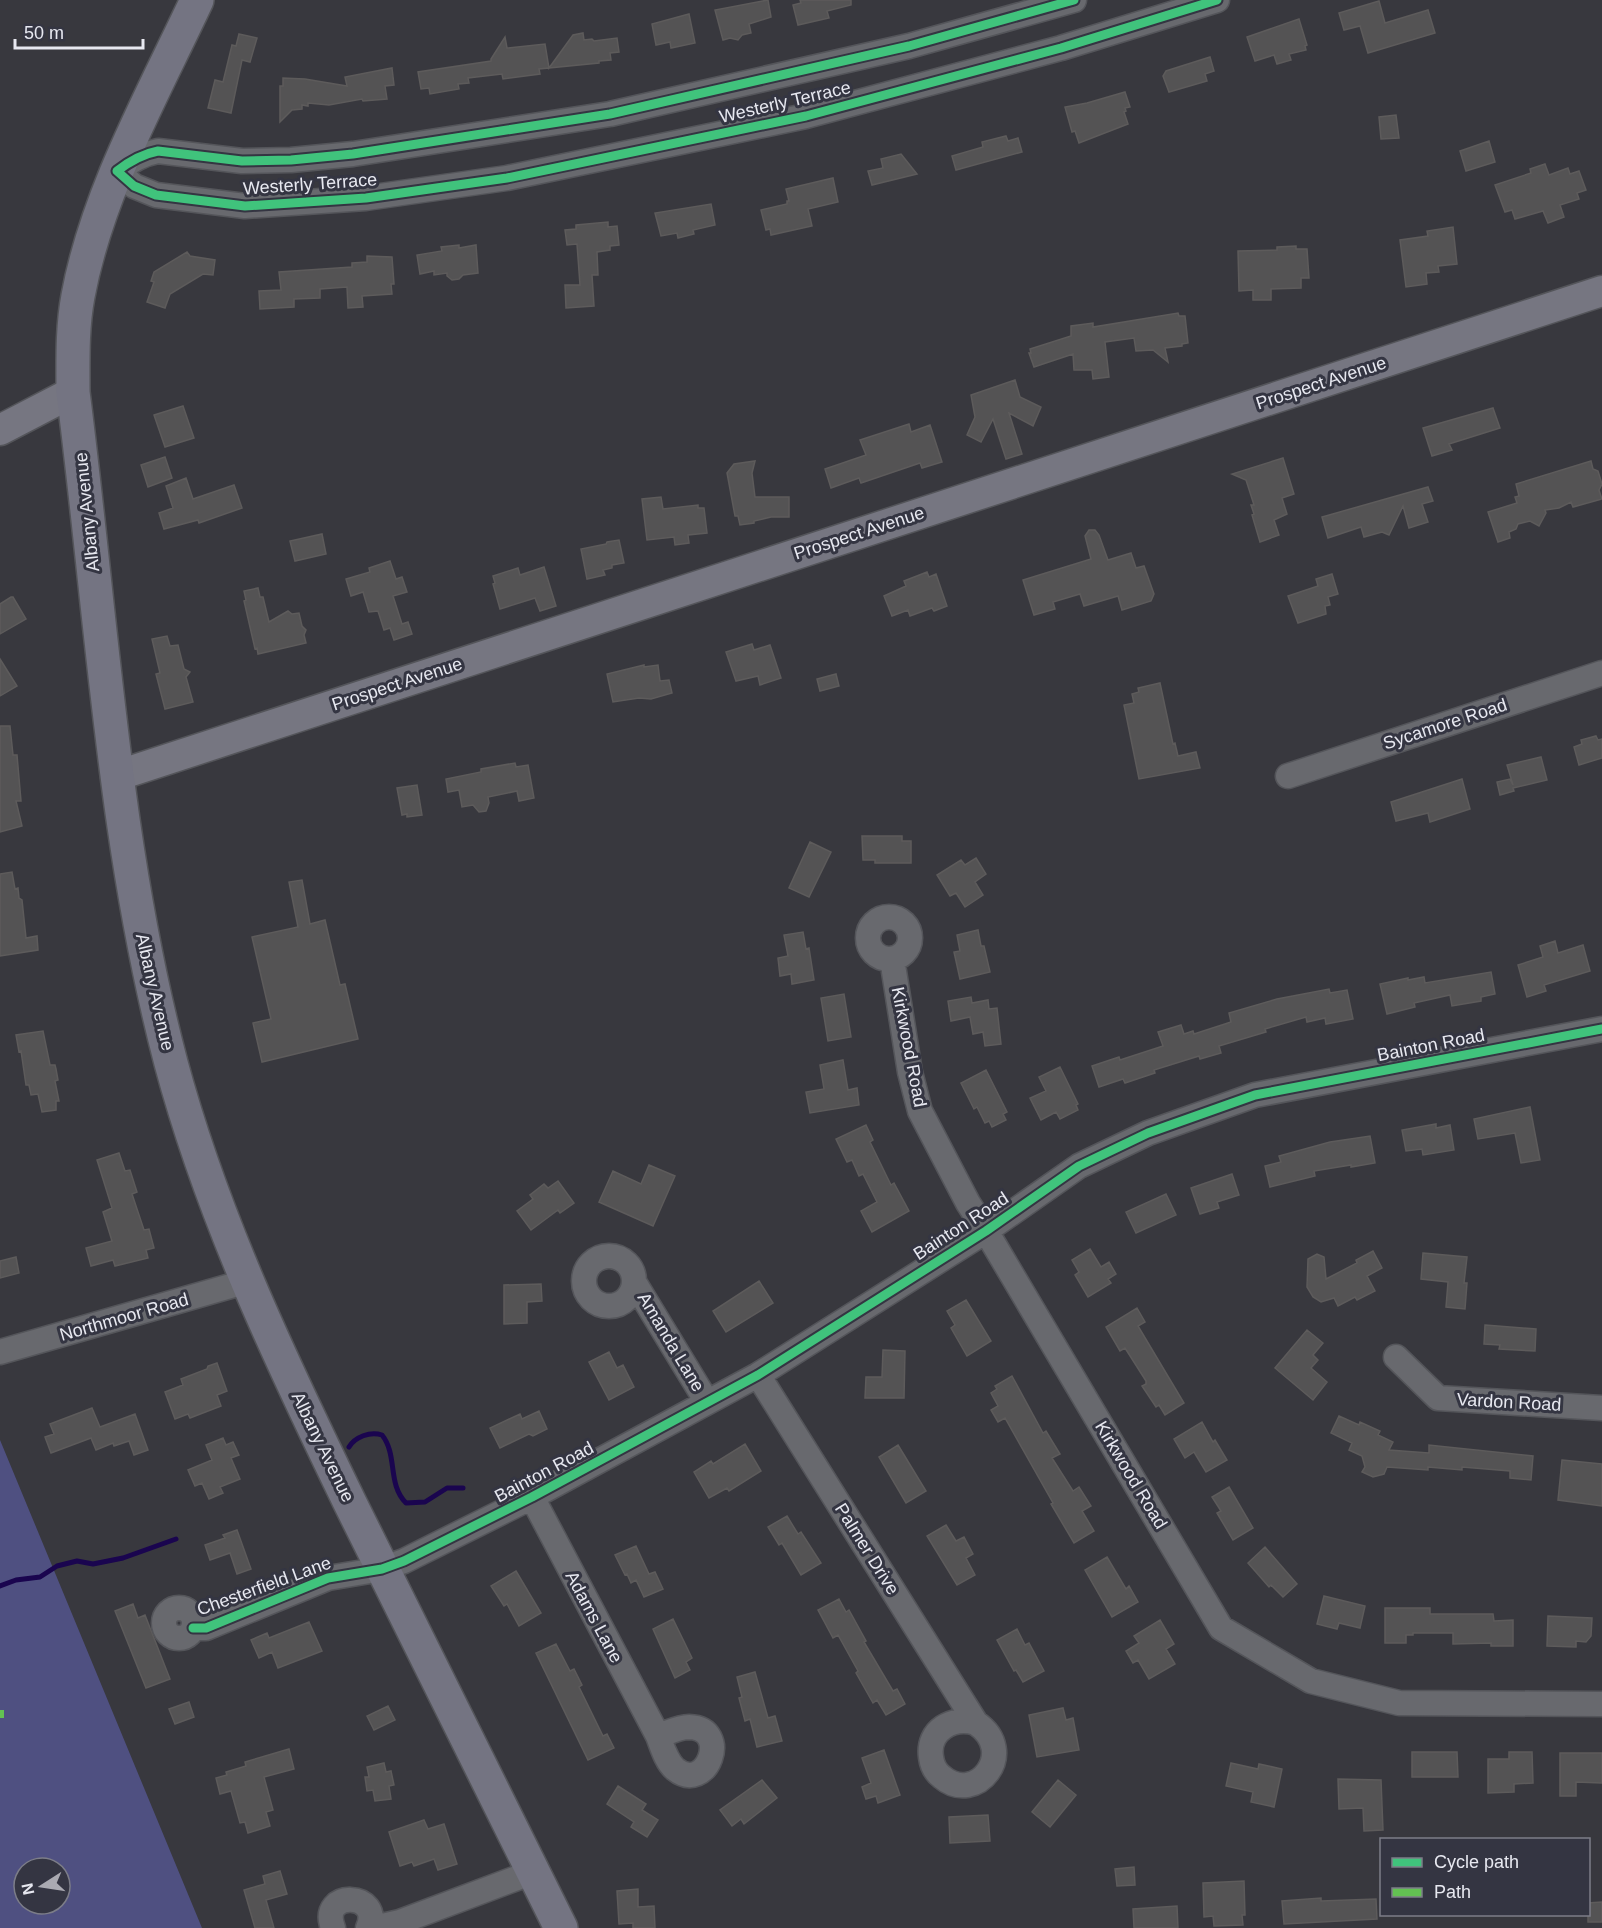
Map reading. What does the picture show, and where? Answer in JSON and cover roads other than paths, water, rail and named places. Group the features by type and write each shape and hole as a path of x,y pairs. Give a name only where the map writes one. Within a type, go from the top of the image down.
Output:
{"highway":[{"name":"Albany Avenue","path":"197,0 117,171 87,255 73,334 73,392 116,776 138,918 151,984 170,1057 201,1158 248,1281 298,1398 561,1928"}],"main road":[{"name":"Prospect Avenue","path":"116,776 1602,291"},
{"path":"0,430 73,392"}],"street":[{"name":"Westerly Terrace","path":"1074,0 909,46 610,114 353,154 302,159 242,161 158,151 131,160 117,171 134,186 156,195 245,206 366,198 507,178 806,116 1061,48 1217,0"},
{"name":"Sycamore Road","path":"1288,776 1602,673"},
{"name":"Kirkwood Road","path":"892,958 910,1072 920,1111 968,1203 1221,1628 1311,1681 1399,1703 1602,1704"},
{"name":"Bainton Road","path":"381,1569 404,1562 532,1497 758,1375 986,1232 1079,1166 1148,1133 1255,1095 1602,1029"},
{"name":"Northmoor Road","path":"0,1352 248,1281"},
{"name":"Amanda Lane","path":"634,1282 707,1402"},
{"name":"Vardon Road","path":"1396,1357 1438,1398 1602,1408"},
{"name":"Palmer Drive","path":"758,1375 976,1723"},
{"name":"Adams Lane","path":"532,1497 658,1736"},
{"name":"Chesterfield Lane","path":"193,1628 206,1628 327,1578 381,1569"},
{"path":"333,1928 332,1911 336,1905 348,1899 357,1900 366,1906 370,1911 369,1926 378,1927 400,1922 533,1872"}],"waterway":[{"path":"349,1447 363,1436 382,1435 390,1451 396,1487 406,1503 425,1502 447,1488 463,1488"},
{"path":"0,1586 16,1580 40,1577 57,1566 77,1561 93,1564 123,1558 176,1539"}]}
